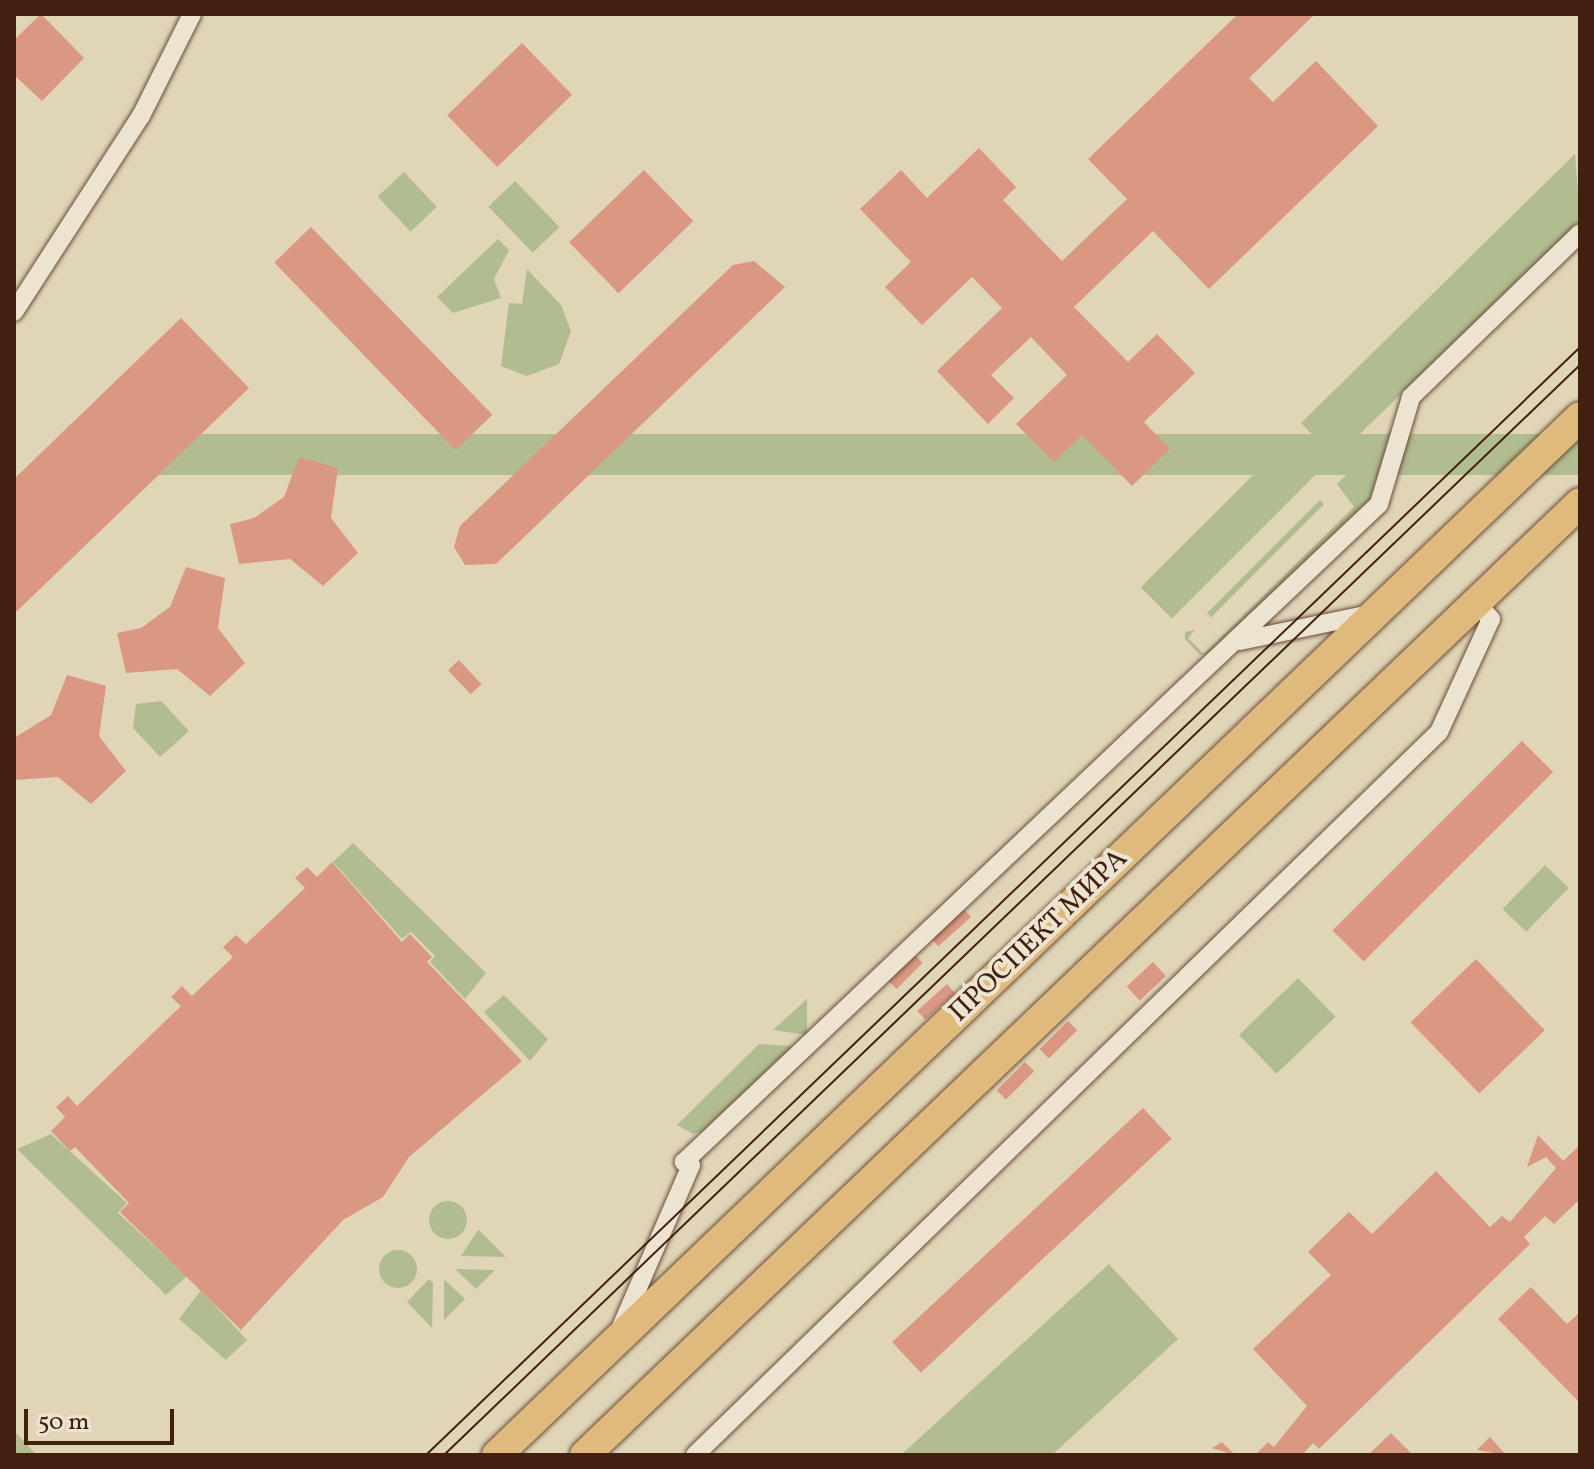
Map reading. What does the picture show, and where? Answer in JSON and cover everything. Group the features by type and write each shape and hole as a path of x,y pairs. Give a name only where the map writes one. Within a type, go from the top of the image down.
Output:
{"main road":[{"name":"ПРОСПЕКТ МИРА","path":"497,1455 1580,417"},
{"path":"585,1455 1580,503"}],"street":[{"path":"14,312 133,130 192,14"},
{"path":"615,1342 691,1165 684,1162 1237,642 1379,504 1411,397 1580,233"},
{"path":"695,1455 1439,732 1491,619 1475,602"},
{"path":"1237,642 1375,613"}],"green space":[{"path":"1575,154 1580,221 1335,458 1301,423"},
{"path":"404,172 437,207 410,232 378,197"},
{"path":"515,181 559,227 533,253 488,207"},
{"path":"498,239 509,250 494,279 501,298 453,313 437,297"},
{"path":"527,269 561,305 571,331 559,364 527,376 501,366 509,303 522,304"},
{"path":"1392,430 1368,504 1213,655 1200,655 1185,639 1185,632 1195,630 1188,638 1204,654 1354,507 1337,484"},
{"path":"109,434 1580,434 1580,475 109,475"},
{"path":"1287,441 1318,472 1172,618 1141,587"},
{"path":"1320,500 1324,504 1211,617 1207,613"},
{"path":"161,701 189,731 160,757 133,728 136,704"},
{"path":"353,843 486,973 465,999 430,962 435,956 411,932 402,939 333,862"},
{"path":"1545,865 1569,888 1526,932 1503,909"},
{"path":"1298,978 1336,1017 1277,1074 1239,1035"},
{"path":"504,995 548,1039 530,1061 484,1012"},
{"path":"807,999 807,1035 773,1030"},
{"path":"759,1044 793,1046 708,1130 693,1134 677,1125"},
{"path":"51,1134 127,1203 118,1213 187,1276 166,1295 17,1149"},
{"path":"448,1201 461,1207 467,1220 461,1233 448,1239 435,1233 429,1220 435,1207"},
{"path":"479,1230 506,1257 461,1256"},
{"path":"398,1250 412,1255 417,1269 412,1283 398,1288 384,1283 379,1269 384,1255"},
{"path":"1109,1264 1178,1339 1052,1455 901,1455"},
{"path":"455,1269 495,1270 476,1289"},
{"path":"429,1279 433,1283 432,1328 407,1302"},
{"path":"444,1279 465,1299 444,1320"},
{"path":"201,1290 247,1340 226,1360 179,1319"},
{"path":"14,1431 37,1455 14,1455"}],"building":[{"path":"41,14 84,58 42,101 14,75 14,40"},
{"path":"1238,14 1315,14 1249,78 1273,102 1316,61 1378,126 1209,289 1153,231 1074,307 1128,362 1157,334 1195,373 1144,422 1170,449 1132,486 1082,435 1054,462 1016,424 1067,375 1031,337 991,375 1014,398 988,424 937,371 1002,308 972,277 922,325 885,287 911,262 860,209 901,170 927,198 979,148 1016,187 1003,200 1062,261 1127,199 1088,159"},
{"path":"522,43 572,95 497,167 447,115"},
{"path":"644,170 693,221 619,293 569,242"},
{"path":"311,227 492,415 456,450 274,262"},
{"path":"754,261 785,287 496,564 465,565 454,547 460,526 733,265"},
{"path":"181,318 249,388 14,614 14,479"},
{"path":"299,457 338,468 331,518 358,553 323,586 290,559 239,564 230,524 254,518 284,497"},
{"path":"186,567 225,578 218,628 245,663 210,696 177,669 126,673 117,633 141,628 170,607"},
{"path":"459,660 482,684 471,694 448,670"},
{"path":"67,675 106,686 99,736 126,771 91,804 58,777 14,780 14,738 51,715"},
{"path":"1522,741 1553,772 1364,962 1332,931"},
{"path":"332,862 402,942 410,934 432,957 427,962 522,1061 409,1157 383,1197 343,1220 241,1330 120,1212 129,1203 75,1147 70,1151 51,1131 65,1117 56,1107 68,1096 77,1106 181,1006 171,997 182,986 192,996 233,957 223,947 236,935 246,944 305,888 295,878 307,867 317,877"},
{"path":"963,908 971,917 938,946 930,937"},
{"path":"915,955 923,963 897,989 889,981"},
{"path":"1476,959 1545,1030 1479,1093 1411,1022"},
{"path":"1153,962 1166,976 1140,1000 1127,987"},
{"path":"947,984 955,993 925,1020 917,1011"},
{"path":"1068,1021 1077,1030 1049,1058 1040,1049"},
{"path":"1025,1062 1034,1071 1006,1099 997,1090"},
{"path":"1143,1108 1172,1139 921,1373 892,1342"},
{"path":"1538,1135 1563,1161 1580,1145 1580,1199 1554,1224 1545,1216 1524,1237 1530,1244 1319,1449 1313,1443 1302,1455 1255,1455 1268,1442 1274,1447 1307,1406 1253,1349 1331,1275 1308,1252 1349,1212 1372,1234 1436,1171 1490,1227 1502,1216 1510,1222 1556,1168 1546,1157 1527,1167"},
{"path":"1531,1287 1567,1324 1580,1312 1580,1403 1498,1319"},
{"path":"1391,1433 1413,1455 1368,1455"},
{"path":"1490,1437 1506,1455 1477,1450"},
{"path":"1222,1442 1235,1455 1212,1448"}],"tram line":[{"path":"426,1455 1580,347"},
{"path":"444,1455 1580,365"}]}
